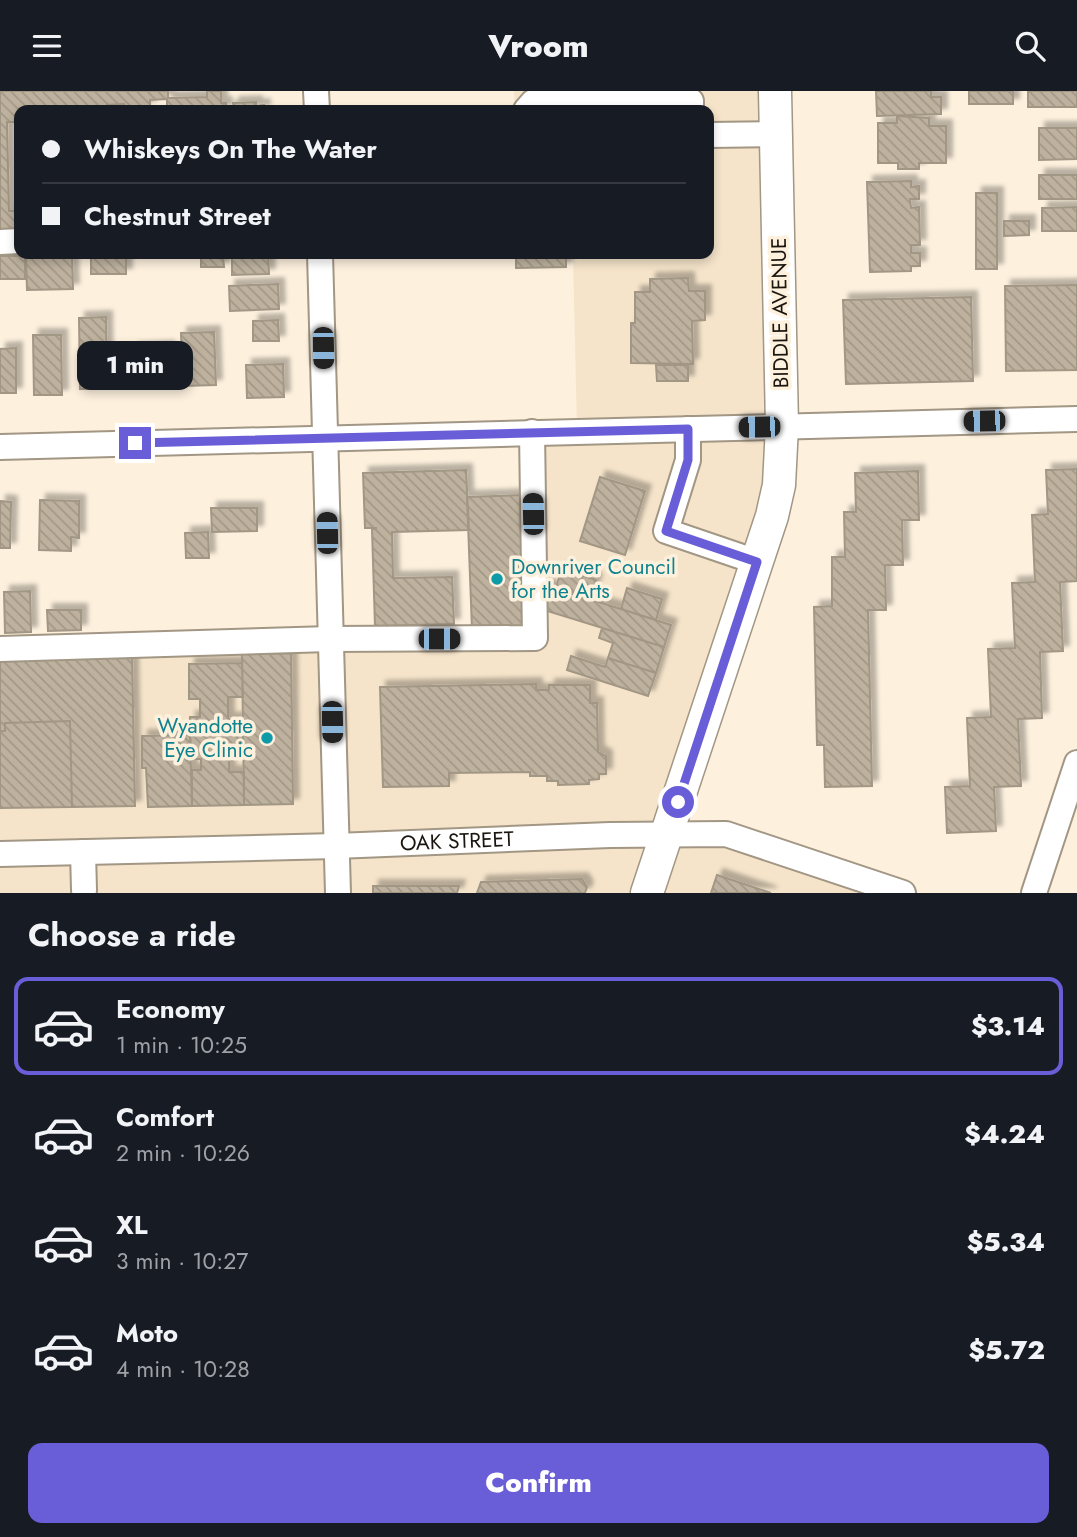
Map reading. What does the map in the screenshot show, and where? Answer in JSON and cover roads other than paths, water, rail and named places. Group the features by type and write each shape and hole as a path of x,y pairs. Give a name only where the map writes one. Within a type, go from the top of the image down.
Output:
{"main road":[{"name":"BIDDLE AVENUE","path":"647,893 772,516 779,485 782,426 775,91"}],"street":[{"path":"534,105 569,96 691,101 691,105"},
{"path":"714,135 776,134"},
{"path":"320,259 338,893"},
{"path":"0,447 1077,419"},
{"path":"688,429 688,460 666,531 757,562"},
{"path":"0,649 330,639 535,638 532,432"},
{"path":"1034,893 1077,763"},
{"name":"OAK STREET","path":"0,854 726,834 862,887 903,893"},
{"path":"83,852 84,890"}],"place":[{"name":"Downriver Council for the Arts","path":"497,579"},
{"name":"Wyandotte Eye Clinic","path":"267,738"}]}
